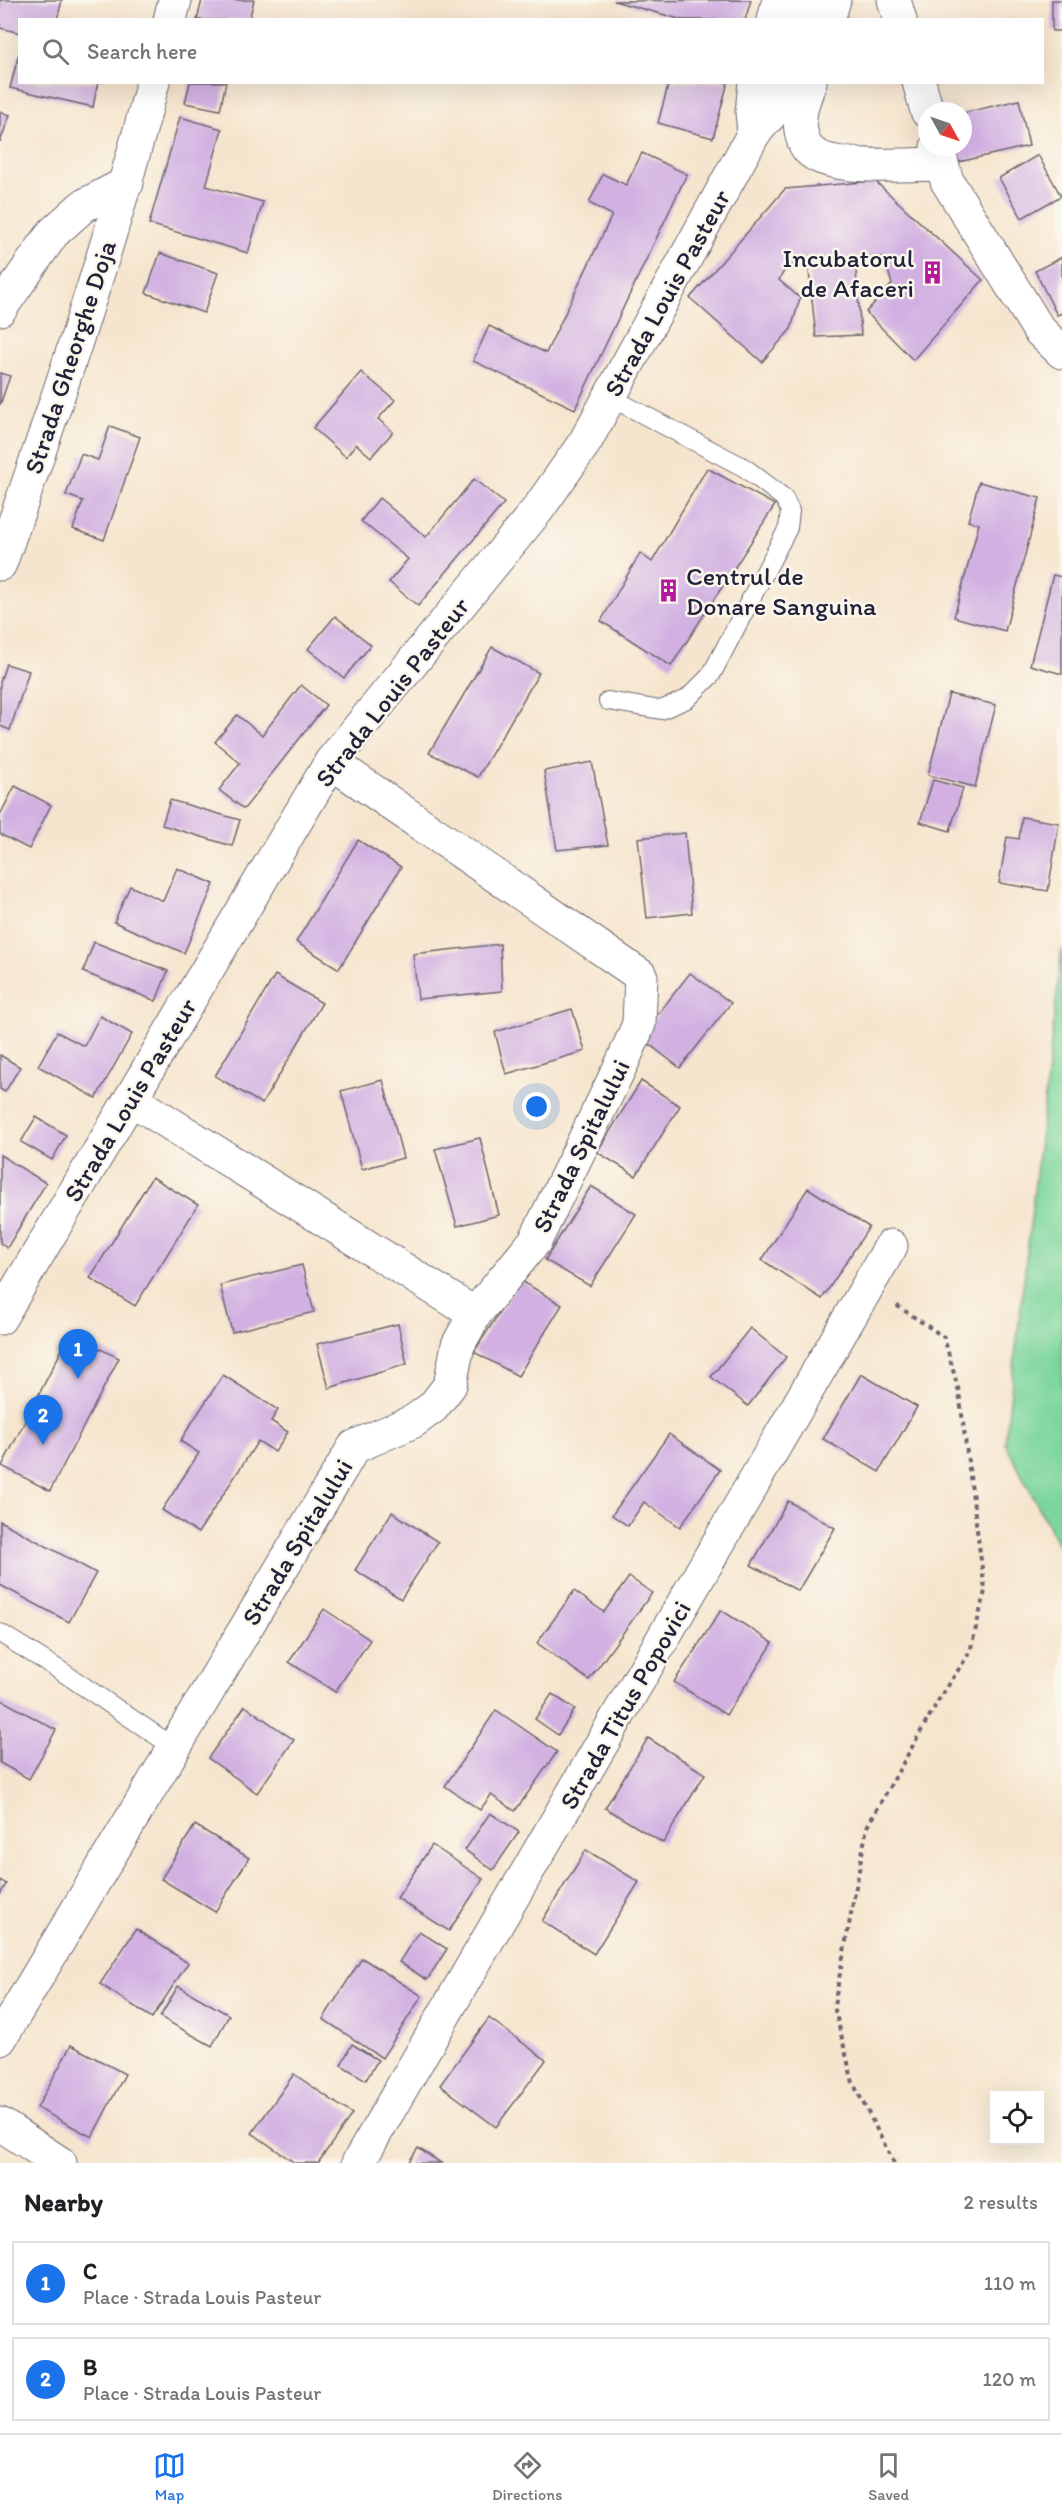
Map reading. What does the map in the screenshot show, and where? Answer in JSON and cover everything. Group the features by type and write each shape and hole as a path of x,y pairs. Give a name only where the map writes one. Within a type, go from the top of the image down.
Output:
{"street":[{"path":"170,18 175,0"},
{"path":"774,18 779,0"},
{"path":"807,18 813,0"},
{"path":"829,18 834,0"},
{"path":"894,0 899,18"},
{"name":"Strada Gheorghe Doja","path":"0,564 78,342 127,183 152,84"},
{"path":"754,133 752,112 755,84"},
{"name":"Strada Louis Pasteur","path":"0,1318 331,762 538,509 585,442 754,133 771,116 783,84"},
{"path":"809,84 800,117 802,136 809,150 824,159 847,164 940,156 947,181 1040,330 1062,352"},
{"path":"920,84 925,102"},
{"name":"Strada Gheorghe Doja","path":"0,309 53,232 83,206 127,183"},
{"name":"Strada Spitalului","path":"0,2039 354,1447 414,1421 433,1407 450,1385 458,1345 475,1314 535,1241 639,1024 641,976 331,762"},
{"path":"131,1099 475,1314"},
{"name":"Strada Titus Popovici","path":"358,2163 891,1246"},
{"path":"0,2124 60,2163"}],"lane":[{"path":"608,701 661,710 687,699 711,675 788,528 790,511 784,498 745,468 610,397"},
{"path":"0,1633 62,1671 175,1748"}],"path":[{"path":"867,1287 944,1337 959,1392 985,1591 970,1652 939,1701 867,1827 834,2006 854,2082 894,2163"}],"green space":[{"path":"1062,948 1062,1552 1005,1443"}],"building":[{"path":"0,0 62,0 58,18 18,18 18,32 0,28"},
{"path":"202,0 254,0 250,18 198,18"},
{"path":"751,0 746,18 676,18 614,1"},
{"path":"1052,0 1062,0 1062,31 1052,31"},
{"path":"18,57 18,84 98,84 93,107 10,88"},
{"path":"190,84 226,84 220,110 185,103"},
{"path":"668,84 727,84 713,138 658,123"},
{"path":"1019,100 1029,146 958,162 957,156 972,156 972,111"},
{"path":"0,112 10,115 0,142"},
{"path":"180,117 222,129 206,186 263,202 248,253 149,224"},
{"path":"642,153 687,174 575,409 473,361 489,326 546,353 612,215 589,203 603,174 626,185"},
{"path":"1038,155 1061,196 1022,218 999,178"},
{"name":"Incubatorul de Afaceri","path":"875,181 983,280 913,360 866,312 892,284 884,257 855,256 861,335 816,337 808,262 787,266 779,280 800,298 791,329 762,362 690,298 785,189"},
{"path":"160,253 218,273 204,313 146,293"},
{"path":"1062,257 1062,313 1057,315 1035,271"},
{"path":"361,372 395,400 378,419 393,432 371,457 356,444 346,457 313,428"},
{"path":"0,373 10,376 0,405"},
{"path":"110,426 140,437 104,540 73,529 83,501 66,495 81,454 98,460"},
{"name":"Centrul de Donare Sanguina","path":"707,468 775,505 671,666 601,621 640,553 652,562"},
{"path":"474,479 504,503 418,606 389,582 408,559 361,521 379,498 426,537"},
{"path":"979,482 1040,498 1005,631 954,617 979,524 968,521"},
{"path":"1053,575 1062,577 1062,674 1030,665"},
{"path":"335,616 371,645 344,678 308,649"},
{"path":"492,647 539,673 478,777 429,753"},
{"path":"6,664 29,671 10,730 0,726 0,682"},
{"path":"301,685 326,705 244,809 219,790 240,763 215,742 237,715 262,735"},
{"path":"949,694 996,705 975,787 928,775"},
{"path":"592,762 608,845 557,850 544,771"},
{"path":"933,780 963,788 950,831 920,822"},
{"path":"15,786 51,805 29,849 0,834 0,815"},
{"path":"170,800 240,820 232,846 162,825"},
{"path":"1022,817 1059,823 1048,891 999,883 1007,837 1019,839"},
{"path":"685,833 692,913 647,918 638,838"},
{"path":"358,840 401,867 339,969 296,942"},
{"path":"177,868 214,884 184,953 114,922 130,886 163,901"},
{"path":"94,942 168,971 156,1001 83,972"},
{"path":"500,944 502,991 418,999 413,954"},
{"path":"690,973 731,1003 680,1068 640,1037"},
{"path":"275,975 322,1003 262,1104 215,1076"},
{"path":"572,1009 585,1051 506,1074 495,1032"},
{"path":"100,1016 132,1034 96,1098 38,1066 57,1032 84,1046"},
{"path":"0,1055 20,1067 5,1092 0,1089"},
{"path":"383,1080 403,1158 362,1169 341,1091"},
{"path":"641,1081 680,1106 636,1176 597,1152"},
{"path":"36,1117 66,1135 52,1160 21,1142"},
{"path":"480,1138 499,1215 457,1226 435,1149"},
{"path":"0,1155 46,1183 7,1248 0,1243"},
{"path":"152,1177 198,1205 135,1306 90,1278"},
{"path":"591,1186 636,1214 590,1286 545,1260"},
{"path":"808,1188 869,1227 822,1299 762,1260"},
{"path":"302,1265 314,1312 232,1332 220,1285"},
{"path":"520,1280 562,1305 518,1376 474,1352"},
{"path":"398,1324 407,1364 329,1388 317,1344"},
{"path":"750,1328 786,1357 748,1406 711,1377"},
{"path":"70,1334 119,1358 50,1491 2,1466"},
{"path":"861,1374 917,1407 879,1472 823,1439"},
{"path":"223,1375 278,1410 271,1421 288,1432 275,1452 258,1441 198,1533 162,1510 199,1453 180,1441"},
{"path":"669,1434 720,1470 680,1527 644,1502 628,1526 612,1515"},
{"path":"788,1501 835,1528 798,1591 751,1565"},
{"path":"392,1512 438,1542 401,1599 355,1570"},
{"path":"0,1521 96,1573 69,1622 0,1585"},
{"path":"629,1577 652,1593 589,1680 537,1643 574,1591 604,1612"},
{"path":"324,1609 370,1640 335,1692 289,1662"},
{"path":"721,1610 773,1643 726,1715 674,1682"},
{"path":"552,1694 575,1709 558,1735 535,1719"},
{"path":"0,1699 56,1730 29,1779 0,1763"},
{"path":"245,1706 294,1740 257,1793 208,1758"},
{"path":"496,1710 557,1752 515,1811 491,1795 480,1810 445,1786"},
{"path":"648,1738 705,1774 663,1843 605,1808"},
{"path":"490,1813 519,1832 493,1870 465,1850"},
{"path":"195,1825 249,1858 215,1912 161,1879"},
{"path":"432,1845 483,1879 449,1931 397,1898"},
{"path":"586,1850 639,1882 594,1954 542,1921"},
{"path":"0,1880 6,1884 0,1895"},
{"path":"136,1929 188,1963 152,2018 100,1984"},
{"path":"419,1931 447,1949 427,1980 399,1962"},
{"path":"362,1958 422,1996 382,2058 323,2019"},
{"path":"178,1986 229,2015 212,2046 160,2017"},
{"path":"489,2018 546,2060 496,2127 440,2085"},
{"path":"352,2044 378,2060 366,2080 341,2065"},
{"path":"71,2045 125,2074 92,2137 37,2108"},
{"path":"294,2074 352,2114 318,2163 295,2163 252,2133"},
{"path":"418,2148 441,2163 408,2163"}],"place":[{"name":"Incubatorul de Afaceri","path":"932,273"},
{"name":"Centrul de Donare Sanguina","path":"668,591"},
{"name":"C","path":"78,1379"},
{"name":"B","path":"43,1445"}]}
